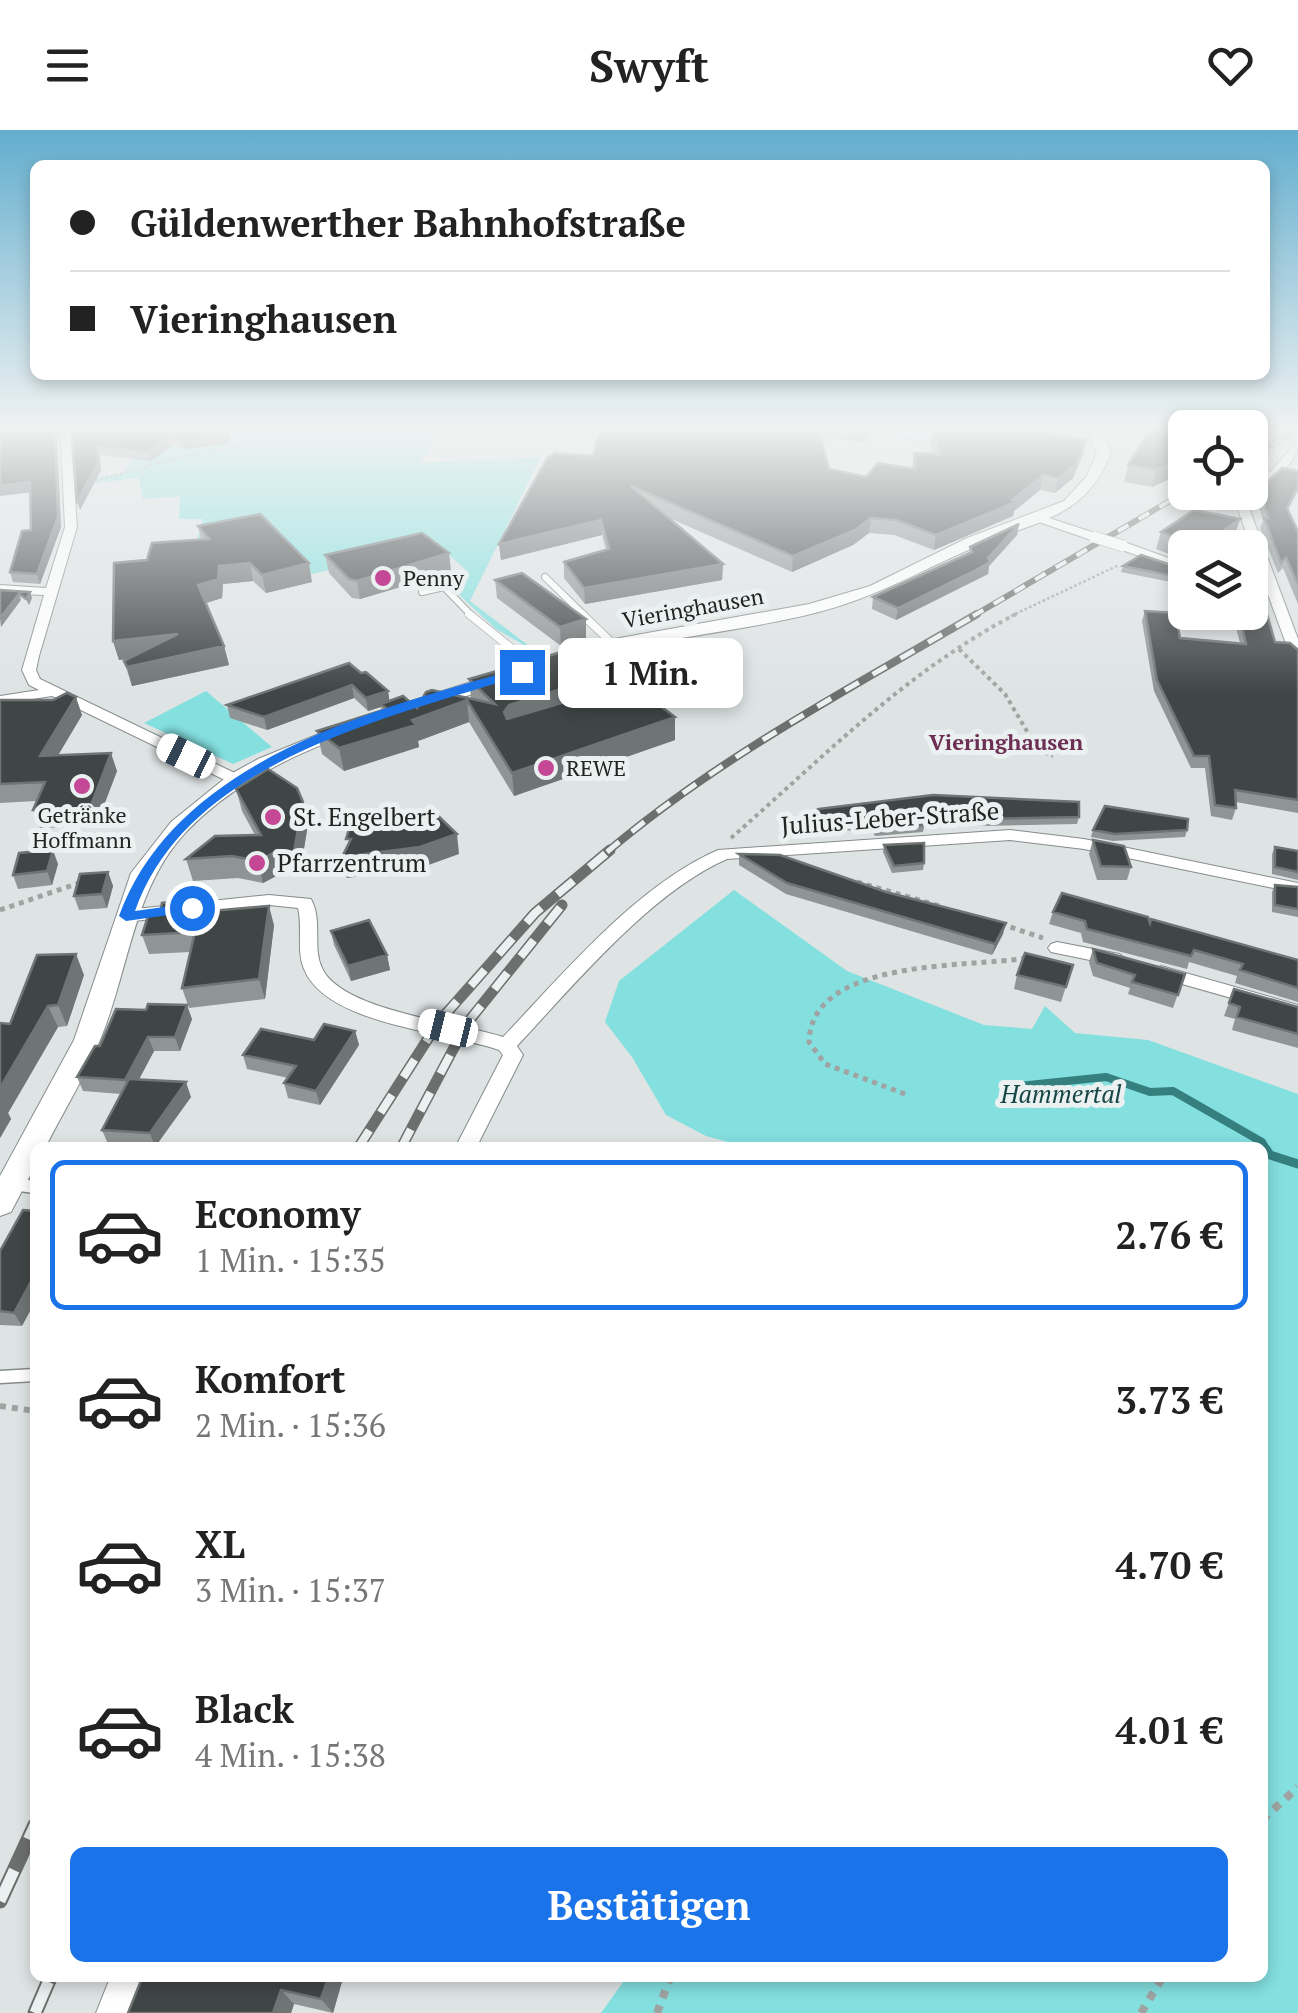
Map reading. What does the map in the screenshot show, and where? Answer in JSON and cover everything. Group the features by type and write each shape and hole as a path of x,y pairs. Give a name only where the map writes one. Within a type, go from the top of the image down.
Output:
{"main road":[{"name":"Vieringhausen","path":"38,1142 87,1040 138,882 165,842 237,780 265,763 365,722 536,668 614,646 834,604 1036,518"},
{"name":"Vieringhausen","path":"15,1191 30,1160"}],"street":[{"path":"70,517 71,527 29,670 34,682 237,780"},
{"path":"1247,517 1298,658"},
{"path":"1036,518 1168,562"},
{"path":"0,589 50,592"},
{"path":"1268,589 1272,590"},
{"path":"0,700 52,692"},
{"name":"Julius-Leber-Straße","path":"724,854 964,835 1027,836 1298,888"},
{"path":"506,1045 584,964 644,911 707,861 724,854"},
{"path":"126,916 296,900 308,910 310,962 326,990 370,1008 506,1045 513,1055 467,1142"},
{"path":"1057,948 1101,954 1298,1011"},
{"path":"113,2013 125,1982"}],"lane":[{"path":"545,577 614,646"},
{"path":"422,592 444,587 464,610 536,668"},
{"path":"0,1378 30,1375"}],"path":[{"path":"724,854 726,842 869,712 958,649 1076,582 1142,554"},
{"path":"958,649 1002,686 1038,750 1053,756"},
{"path":"850,880 945,907"},
{"path":"0,910 84,881"},
{"path":"982,918 1038,934"},
{"path":"905,1094 826,1064 810,1048 810,1026 842,990 879,972 1019,960 1057,948"},
{"path":"0,1406 30,1410"},
{"path":"1268,1814 1298,1787"},
{"path":"657,2013 669,1982"},
{"path":"1141,2013 1160,1982"}],"green space":[{"path":"511,517 470,601 538,653 496,629 457,593 468,572 437,544 312,574 269,530 196,544 203,519 179,519"},
{"path":"206,691 272,747 233,764 144,723"},
{"name":"Hammertal","path":"734,890 847,971 984,1025 1032,1029 1045,1006 1075,1033 1148,1040 1298,1094 1298,2013 601,2013 623,1982 1268,1982 1268,1142 728,1142 706,1136 666,1115 632,1057 605,1022 619,981"}],"building":[{"path":"31,517 58,517 37,574 10,572 22,531 31,530"},
{"path":"263,517 309,563 262,575 250,563 219,566 218,579 198,585 224,646 127,667 124,661 178,634 113,641 114,563 147,560 152,543 209,539 198,526"},
{"path":"514,517 667,517 723,564 584,588 564,562 609,549 601,520 499,544"},
{"path":"702,517 980,517 936,535 896,520 871,518 855,530 793,556"},
{"path":"1184,517 1240,519 1224,530 1168,530 1168,534 1161,532"},
{"path":"1291,517 1298,532 1298,584 1286,558 1281,563 1264,518"},
{"path":"1019,524 988,558 990,562 978,569 898,608 873,597 972,552 970,547"},
{"path":"422,533 449,553 357,581 349,579 325,555"},
{"path":"1141,555 1168,564 1168,575 1123,566"},
{"path":"522,573 586,619 560,627 495,580"},
{"path":"0,590 30,592 26,599 19,594 0,618"},
{"path":"1145,611 1168,613 1168,630 1178,630 1180,638 1246,644 1243,630 1268,630 1268,618 1275,642 1290,643 1298,650 1298,800 1235,790 1236,808 1215,805 1209,756 1194,756 1157,680"},
{"path":"558,653 590,680 509,705 504,712 507,719 630,683 675,717 512,773 467,700 412,720 416,725 339,748 317,731 387,709 381,704 403,696 417,708 426,692 432,690 495,704 469,679"},
{"path":"349,663 388,691 366,698 352,685 264,717 227,705"},
{"path":"67,693 76,697 40,756 111,753 90,808 33,810 45,782 0,784 0,700 53,700"},
{"path":"268,769 297,788 303,802 294,851 275,852 258,861 232,856 186,859 215,836 261,835 236,789"},
{"path":"933,795 1079,802 1079,817 924,820 924,825 876,829 873,823 819,824 818,809"},
{"path":"1105,806 1188,819 1187,830 1115,834 1093,830"},
{"path":"430,808 457,834 420,847 342,857 351,839 346,839 352,819 386,820"},
{"path":"1093,840 1124,846 1131,867 1101,866"},
{"path":"924,843 924,863 894,866 884,845"},
{"path":"1275,847 1298,851 1298,872 1275,867"},
{"path":"53,850 47,871 13,875 19,853"},
{"path":"739,854 780,855 886,892 1006,923 995,944 787,883"},
{"path":"108,872 102,894 74,896 80,874"},
{"path":"1275,885 1298,887 1298,909 1275,905"},
{"path":"1062,893 1148,917 1150,923 1151,919 1298,960 1298,988 1240,970 1243,964 1194,950 1191,956 1087,929 1085,921 1053,912"},
{"path":"210,898 211,911 269,906 259,979 182,988 195,932 142,935 149,913 160,913 162,903"},
{"path":"369,920 387,955 348,966 331,931"},
{"path":"1093,949 1185,974 1178,995 1132,982 1135,975 1097,963"},
{"path":"1025,953 1073,965 1066,987 1017,975"},
{"path":"76,954 58,1005 48,1006 0,1088 0,1023 10,1024 37,955"},
{"path":"1234,989 1298,1007 1298,1034 1237,1017 1240,1007 1229,1003"},
{"path":"148,1004 187,1005 175,1037 148,1037 125,1080 77,1077 95,1046 100,1046 116,1009 146,1010"},
{"path":"324,1024 355,1031 316,1091 284,1083 296,1066 243,1055 261,1029 314,1040"},
{"path":"129,1079 186,1082 150,1133 102,1130"},
{"path":"23,1210 30,1211 30,1283 14,1313 0,1311 0,1251"},
{"path":"140,1982 327,1982 321,1999 281,1990 273,2013 128,2013"}],"waterway":[{"path":"1019,1086 1106,1077 1150,1092 1173,1091 1262,1142"},
{"path":"1268,1152 1298,1164"}],"railway":[{"path":"973,616 1142,517"},
{"path":"607,852 740,754 977,614"},
{"path":"443,1017 535,913 610,850"},
{"path":"468,1022 562,905"},
{"path":"362,1142 431,1034"},
{"path":"404,1142 457,1042"},
{"path":"0,1901 30,1836"},
{"path":"35,2013 48,1982"}],"place":[{"name":"Penny","path":"383,578"},
{"name":"REWE","path":"546,768"},
{"name":"Getränke Hoffmann","path":"82,786"},
{"name":"St. Engelbert","path":"273,817"},
{"name":"Pfarrzentrum","path":"257,863"}],"district":[{"name":"Vieringhausen","path":"1006,742"}],"route":[{"path":"192,908 126,916 138,882 165,842 237,780 265,763 365,722 522,672"}]}
